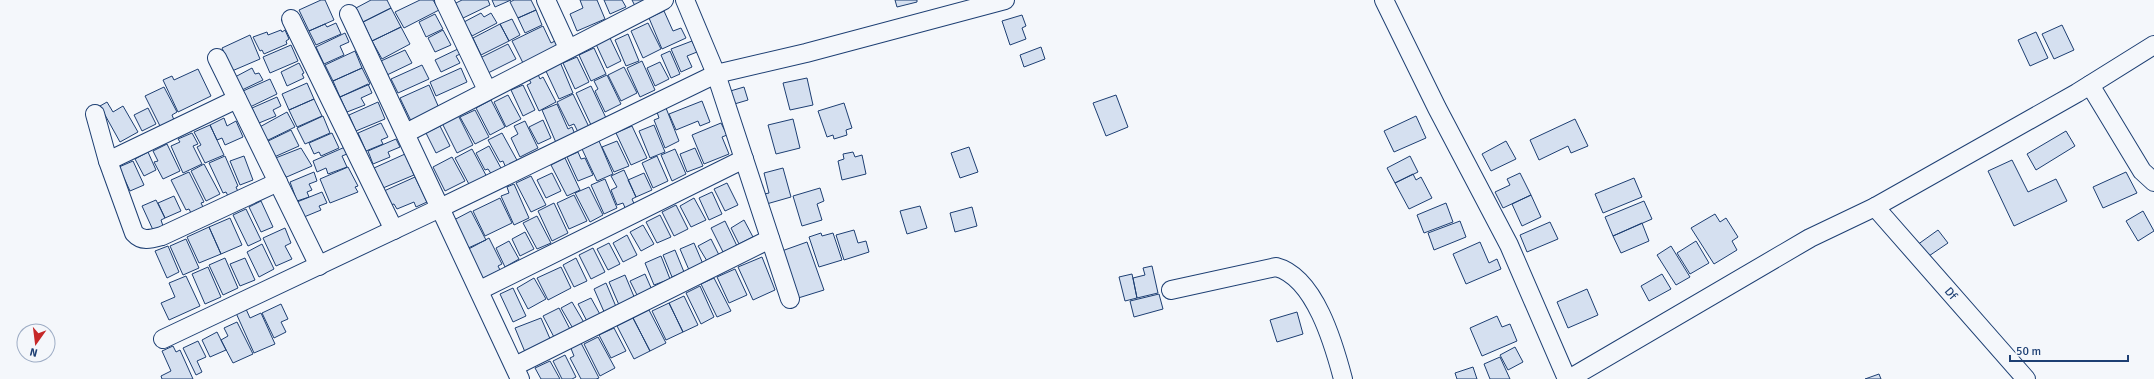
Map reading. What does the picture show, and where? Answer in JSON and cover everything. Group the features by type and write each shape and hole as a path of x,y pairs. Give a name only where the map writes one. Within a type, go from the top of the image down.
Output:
{"street":[{"path":"444,0 487,90"},
{"path":"546,0 568,48"},
{"path":"406,133 568,48 664,0"},
{"path":"685,0 716,74 790,299"},
{"path":"163,339 319,266 716,74 814,51 1005,0"},
{"path":"1384,0 1437,108 1509,245 1568,379 1810,238 1875,207 2090,85 2154,45"},
{"path":"349,14 480,290 517,372 770,239"},
{"path":"291,19 394,230"},
{"path":"217,58 319,266"},
{"path":"2090,85 2142,171 2154,182"},
{"path":"108,161 237,99"},
{"path":"95,114 108,161 134,233 137,237 147,240 162,236 278,182"},
{"path":"480,290 744,159"},
{"name":"Df","path":"1875,207 2026,379"},
{"path":"1171,290 1276,267 1283,269 1302,285 1323,316 1343,379"}],"building":[{"path":"321,0 325,0 334,20 309,31 299,10"},
{"path":"371,0 387,0 391,8 363,22 356,8"},
{"path":"420,0 433,0 439,10 404,28 395,12"},
{"path":"462,0 488,0 490,5 459,20 452,5"},
{"path":"492,0 511,0 495,7"},
{"path":"514,0 531,0 536,10 518,18 510,2"},
{"path":"580,0 597,0 605,19 577,31 570,14 583,8"},
{"path":"604,0 622,0 626,7 610,14"},
{"path":"632,0 649,0 635,6"},
{"path":"895,0 917,0 917,2 897,7"},
{"path":"391,8 401,27 372,41 363,22"},
{"path":"536,10 542,25 525,33 518,18"},
{"path":"664,11 673,31 681,28 686,38 662,49 649,18"},
{"path":"481,13 484,17 491,13 497,23 472,36 464,22"},
{"path":"435,14 443,29 426,37 419,22"},
{"path":"1022,15 1026,26 1022,28 1026,39 1010,45 1002,21"},
{"path":"512,19 520,35 509,41 500,24"},
{"path":"336,23 341,34 316,45 309,31 325,24 327,27"},
{"path":"648,23 661,49 643,58 631,31"},
{"path":"500,24 509,41 481,55 473,38"},
{"path":"2062,25 2074,50 2054,59 2042,34"},
{"path":"543,26 551,43 557,40 560,47 523,63 512,41"},
{"path":"401,27 410,44 382,59 372,41"},
{"path":"281,30 282,32 285,30 289,39 286,41 287,44 264,54 262,50 260,51 253,37 267,32 268,35"},
{"path":"443,30 451,45 435,52 428,38"},
{"path":"2036,32 2048,58 2030,66 2018,40"},
{"path":"345,33 349,42 340,46 344,55 324,64 316,47"},
{"path":"628,34 639,61 626,66 615,40"},
{"path":"250,35 260,59 232,71 222,48"},
{"path":"609,36 621,61 607,68 595,42"},
{"path":"692,41 697,52 687,56 692,67 681,72 671,49"},
{"path":"508,44 516,59 488,73 480,58"},
{"path":"291,45 298,61 270,73 263,57"},
{"path":"1041,47 1045,59 1024,67 1020,55"},
{"path":"460,48 462,53 456,56 460,63 441,72 435,60"},
{"path":"594,48 606,74 591,81 579,55"},
{"path":"405,50 412,63 387,75 381,61"},
{"path":"355,51 362,68 333,81 325,65"},
{"path":"670,51 680,74 671,78 661,55"},
{"path":"577,57 589,82 575,89 563,63"},
{"path":"642,61 655,90 640,97 627,68"},
{"path":"560,62 573,93 559,99 545,69"},
{"path":"660,62 669,79 655,86 647,68"},
{"path":"299,63 304,73 302,74 304,78 287,86 281,72"},
{"path":"422,65 429,79 398,93 391,79"},
{"path":"624,67 637,93 621,101 608,75"},
{"path":"252,68 255,74 259,73 263,80 242,90 235,77"},
{"path":"362,68 370,84 340,97 333,81"},
{"path":"461,68 467,82 436,96 430,82"},
{"path":"198,69 211,96 178,112 163,80 172,76 174,80"},
{"path":"537,72 540,79 543,77 556,102 539,111 527,85 531,83 528,77"},
{"path":"607,75 621,104 605,112 595,91 598,89 594,81"},
{"path":"807,78 813,105 790,110 783,83"},
{"path":"270,79 277,94 250,107 243,91"},
{"path":"307,83 314,99 289,110 282,94"},
{"path":"368,84 372,93 361,98 365,105 347,112 340,97"},
{"path":"429,85 439,108 411,121 400,98"},
{"path":"523,85 535,110 523,116 511,90"},
{"path":"591,86 606,118 591,125 576,93"},
{"path":"164,87 177,112 172,115 174,120 160,126 145,96"},
{"path":"744,87 748,100 731,105 727,92"},
{"path":"573,94 589,127 578,132 574,124 569,126 557,102"},
{"path":"508,95 521,119 506,127 494,102"},
{"path":"1116,95 1128,127 1106,136 1093,103"},
{"path":"277,97 281,106 273,110 276,116 259,123 252,108"},
{"path":"314,99 322,116 297,127 289,110"},
{"path":"491,100 505,127 490,135 476,108"},
{"path":"702,101 710,122 700,126 698,121 676,130 669,114"},
{"path":"107,102 113,112 123,106 138,132 120,142 100,106"},
{"path":"378,102 385,119 356,131 349,115"},
{"path":"844,103 852,128 846,130 847,135 834,139 833,135 827,137 818,111"},
{"path":"557,104 568,129 572,127 576,137 557,145 542,110"},
{"path":"148,108 156,124 142,131 134,115"},
{"path":"666,108 679,141 665,148 654,120 659,118 657,112"},
{"path":"475,110 489,137 475,144 460,117"},
{"path":"456,111 473,145 457,153 440,119"},
{"path":"287,112 295,127 262,143 256,129"},
{"path":"323,116 330,133 305,144 297,128"},
{"path":"1416,116 1426,138 1394,152 1384,131"},
{"path":"224,118 227,126 236,121 243,137 225,145 222,138 217,140 210,125"},
{"path":"793,119 800,148 776,154 768,125"},
{"path":"1575,119 1588,146 1571,153 1568,146 1539,160 1530,140"},
{"path":"543,120 551,138 538,144 529,127"},
{"path":"525,121 538,148 520,157 511,138 518,134 514,126"},
{"path":"381,123 388,137 381,140 383,144 366,151 358,133"},
{"path":"721,123 727,135 722,137 729,154 704,164 692,135"},
{"path":"210,125 224,155 205,163 197,147 201,145 194,132"},
{"path":"654,125 665,152 650,158 639,131"},
{"path":"440,126 450,146 436,153 426,133"},
{"path":"632,126 647,158 631,165 616,133"},
{"path":"291,130 299,146 272,158 264,143"},
{"path":"2066,131 2075,146 2036,170 2027,154"},
{"path":"192,133 198,144 193,146 202,164 183,173 171,146 180,142 178,139"},
{"path":"332,133 339,148 321,156 319,152 314,154 309,143"},
{"path":"502,133 518,162 506,168 503,161 500,162 488,140"},
{"path":"396,139 400,147 388,152 390,157 373,164 368,151"},
{"path":"599,141 613,174 597,181 582,149"},
{"path":"617,141 629,166 614,172 602,147"},
{"path":"1506,141 1516,159 1491,171 1482,154"},
{"path":"167,144 180,171 163,179 154,162 158,161 153,151"},
{"path":"489,146 502,170 492,175 488,169 485,170 476,153"},
{"path":"345,147 347,154 342,156 347,167 328,174 326,168 317,172 313,161"},
{"path":"969,147 978,172 960,178 951,153"},
{"path":"301,148 312,166 282,179 273,159"},
{"path":"695,148 703,166 687,172 680,154"},
{"path":"472,149 488,179 471,188 455,158"},
{"path":"675,149 686,174 672,181 661,155"},
{"path":"148,152 156,170 144,176 135,159"},
{"path":"578,152 581,159 585,158 593,175 578,181 567,157"},
{"path":"853,152 855,157 862,155 866,174 842,180 838,161 844,159 843,154"},
{"path":"405,154 414,175 383,188 374,168"},
{"path":"225,156 238,186 236,187 239,194 229,198 226,192 223,193 209,163"},
{"path":"244,156 253,180 240,185 230,161"},
{"path":"657,156 668,181 653,188 642,163"},
{"path":"1410,156 1418,172 1395,183 1387,168"},
{"path":"452,157 465,181 445,191 433,167"},
{"path":"565,158 580,190 567,196 551,165"},
{"path":"2012,160 2028,192 2056,179 2067,201 2014,226 1988,171"},
{"path":"133,161 144,185 130,191 119,167"},
{"path":"204,164 220,194 206,201 191,171"},
{"path":"348,167 358,186 355,187 358,192 330,203 320,179"},
{"path":"783,168 791,197 763,205 760,195 769,193 764,173"},
{"path":"624,170 636,197 632,199 635,206 626,210 623,203 617,205 611,190 617,187 611,176"},
{"path":"189,172 204,202 201,203 203,207 191,213 189,209 186,210 171,180"},
{"path":"314,172 317,181 309,184 312,190 307,192 309,197 297,201 290,182"},
{"path":"2126,172 2137,193 2103,208 2093,187"},
{"path":"552,173 561,191 546,198 537,180"},
{"path":"644,173 652,190 636,197 628,180"},
{"path":"1520,173 1531,195 1503,208 1495,192 1510,185 1507,179"},
{"path":"1413,174 1416,180 1421,177 1432,198 1409,209 1395,183"},
{"path":"531,176 546,205 531,212 516,183"},
{"path":"415,177 427,202 416,207 414,202 397,209 394,204 390,205 384,191"},
{"path":"1634,178 1642,197 1603,213 1595,194"},
{"path":"605,179 617,208 604,214 591,185"},
{"path":"727,183 738,205 725,211 714,189"},
{"path":"514,184 529,218 514,225 501,196 509,193 507,187"},
{"path":"589,187 603,215 590,222 575,193"},
{"path":"820,188 824,201 817,204 822,220 802,226 793,196"},
{"path":"322,192 327,203 319,206 321,210 304,217 297,202"},
{"path":"712,192 722,214 709,220 699,198"},
{"path":"574,195 587,221 569,229 557,203"},
{"path":"1531,195 1541,217 1522,226 1512,204"},
{"path":"174,196 181,211 165,218 158,203"},
{"path":"500,198 512,223 485,236 473,211"},
{"path":"694,198 706,220 691,227 680,206"},
{"path":"156,200 165,218 161,220 163,226 153,230 142,206"},
{"path":"261,201 273,227 261,232 249,207"},
{"path":"1644,201 1652,219 1613,236 1605,217"},
{"path":"554,203 568,233 552,241 538,211"},
{"path":"1446,203 1453,222 1424,233 1417,215"},
{"path":"676,205 688,229 674,236 662,212"},
{"path":"920,206 927,228 907,234 900,211"},
{"path":"972,207 977,226 955,232 950,213"},
{"path":"246,209 261,240 248,246 233,215"},
{"path":"471,211 486,240 466,249 452,221"},
{"path":"2143,211 2154,231 2138,241 2126,221"},
{"path":"1715,214 1720,222 1726,218 1738,237 1732,241 1737,250 1714,264 1691,228"},
{"path":"660,215 671,237 657,243 646,222"},
{"path":"537,216 551,243 537,249 523,223"},
{"path":"230,218 242,245 221,254 209,227"},
{"path":"744,220 753,237 739,244 731,228"},
{"path":"725,221 737,246 723,252 711,228"},
{"path":"1460,221 1466,237 1434,250 1428,233"},
{"path":"1550,222 1558,239 1527,252 1520,235"},
{"path":"1642,223 1649,241 1621,253 1613,236"},
{"path":"643,225 654,244 641,251 630,232"},
{"path":"209,227 221,254 199,263 187,237"},
{"path":"285,228 291,243 285,246 292,259 276,266 263,238"},
{"path":"854,230 858,243 866,241 869,252 844,260 836,235"},
{"path":"1938,230 1948,243 1926,258 1917,245"},
{"path":"525,232 534,249 520,256 512,239"},
{"path":"821,233 822,236 833,233 842,260 819,267 809,237"},
{"path":"627,235 637,255 623,262 613,243"},
{"path":"489,238 502,264 498,266 500,270 480,280 465,251"},
{"path":"186,239 199,268 183,275 170,246"},
{"path":"711,239 719,255 707,261 698,246"},
{"path":"509,241 519,259 505,267 496,248"},
{"path":"1696,241 1709,263 1690,274 1677,253"},
{"path":"807,242 824,290 795,299 779,252"},
{"path":"1480,242 1489,263 1497,259 1501,269 1466,284 1453,254"},
{"path":"609,243 620,264 608,270 597,249"},
{"path":"694,243 703,264 689,270 680,249"},
{"path":"262,244 274,269 259,277 247,252"},
{"path":"168,246 179,272 167,278 155,251"},
{"path":"1671,246 1690,277 1676,285 1657,255"},
{"path":"593,248 605,272 591,279 579,255"},
{"path":"675,250 684,272 672,277 663,255"},
{"path":"661,256 670,279 654,285 645,263"},
{"path":"762,257 775,290 753,300 738,267"},
{"path":"225,258 238,288 223,295 209,265"},
{"path":"245,258 255,280 240,286 230,264"},
{"path":"576,258 587,281 574,287 563,265"},
{"path":"1152,266 1158,293 1137,298 1133,278 1145,275 1143,268"},
{"path":"208,267 221,297 205,304 192,274"},
{"path":"561,267 571,288 548,300 537,278"},
{"path":"735,269 747,295 729,303 717,277"},
{"path":"645,274 652,290 638,297 630,281"},
{"path":"1132,274 1137,298 1125,301 1119,277"},
{"path":"1662,274 1671,289 1649,301 1641,286"},
{"path":"625,275 635,299 619,305 609,282"},
{"path":"186,276 200,306 169,320 161,303 175,297 169,283"},
{"path":"534,278 546,299 528,309 517,288"},
{"path":"714,278 731,311 717,317 701,284"},
{"path":"606,283 617,309 605,314 594,289"},
{"path":"700,286 714,317 701,324 686,293"},
{"path":"513,288 526,316 513,322 500,294"},
{"path":"1587,289 1598,315 1568,328 1557,302"},
{"path":"1159,294 1163,309 1134,317 1130,301"},
{"path":"684,296 698,325 683,332 669,303"},
{"path":"591,298 602,318 589,325 578,304"},
{"path":"572,302 586,326 575,332 561,308"},
{"path":"669,303 683,332 666,340 652,311"},
{"path":"281,304 288,319 281,322 286,332 274,338 262,313"},
{"path":"559,308 572,333 556,341 543,316"},
{"path":"246,309 250,318 261,313 275,344 254,353 236,313"},
{"path":"649,310 666,343 650,351 633,318"},
{"path":"1297,312 1303,334 1277,342 1270,320"},
{"path":"1497,316 1502,327 1510,324 1517,341 1482,356 1470,328"},
{"path":"541,318 551,341 525,352 515,328"},
{"path":"633,318 650,351 634,359 617,326"},
{"path":"237,322 253,354 233,363 221,340 228,336 224,328"},
{"path":"614,328 626,351 611,358 599,335"},
{"path":"217,332 226,350 210,357 202,340"},
{"path":"598,337 615,368 600,376 584,344"},
{"path":"198,341 206,357 197,361 202,372 196,375 183,348"},
{"path":"580,341 599,378 581,379 570,358 574,356 570,346"},
{"path":"173,346 176,352 180,350 193,379 162,379 161,376 171,371 162,351"},
{"path":"1515,347 1523,362 1508,370 1500,355"},
{"path":"565,355 576,377 572,379 562,379 553,361"},
{"path":"1500,357 1510,379 1490,379 1484,364"},
{"path":"550,361 560,379 541,379 535,368"},
{"path":"1473,367 1477,379 1457,379 1455,373"},
{"path":"1879,374 1881,379 1865,379"}]}
